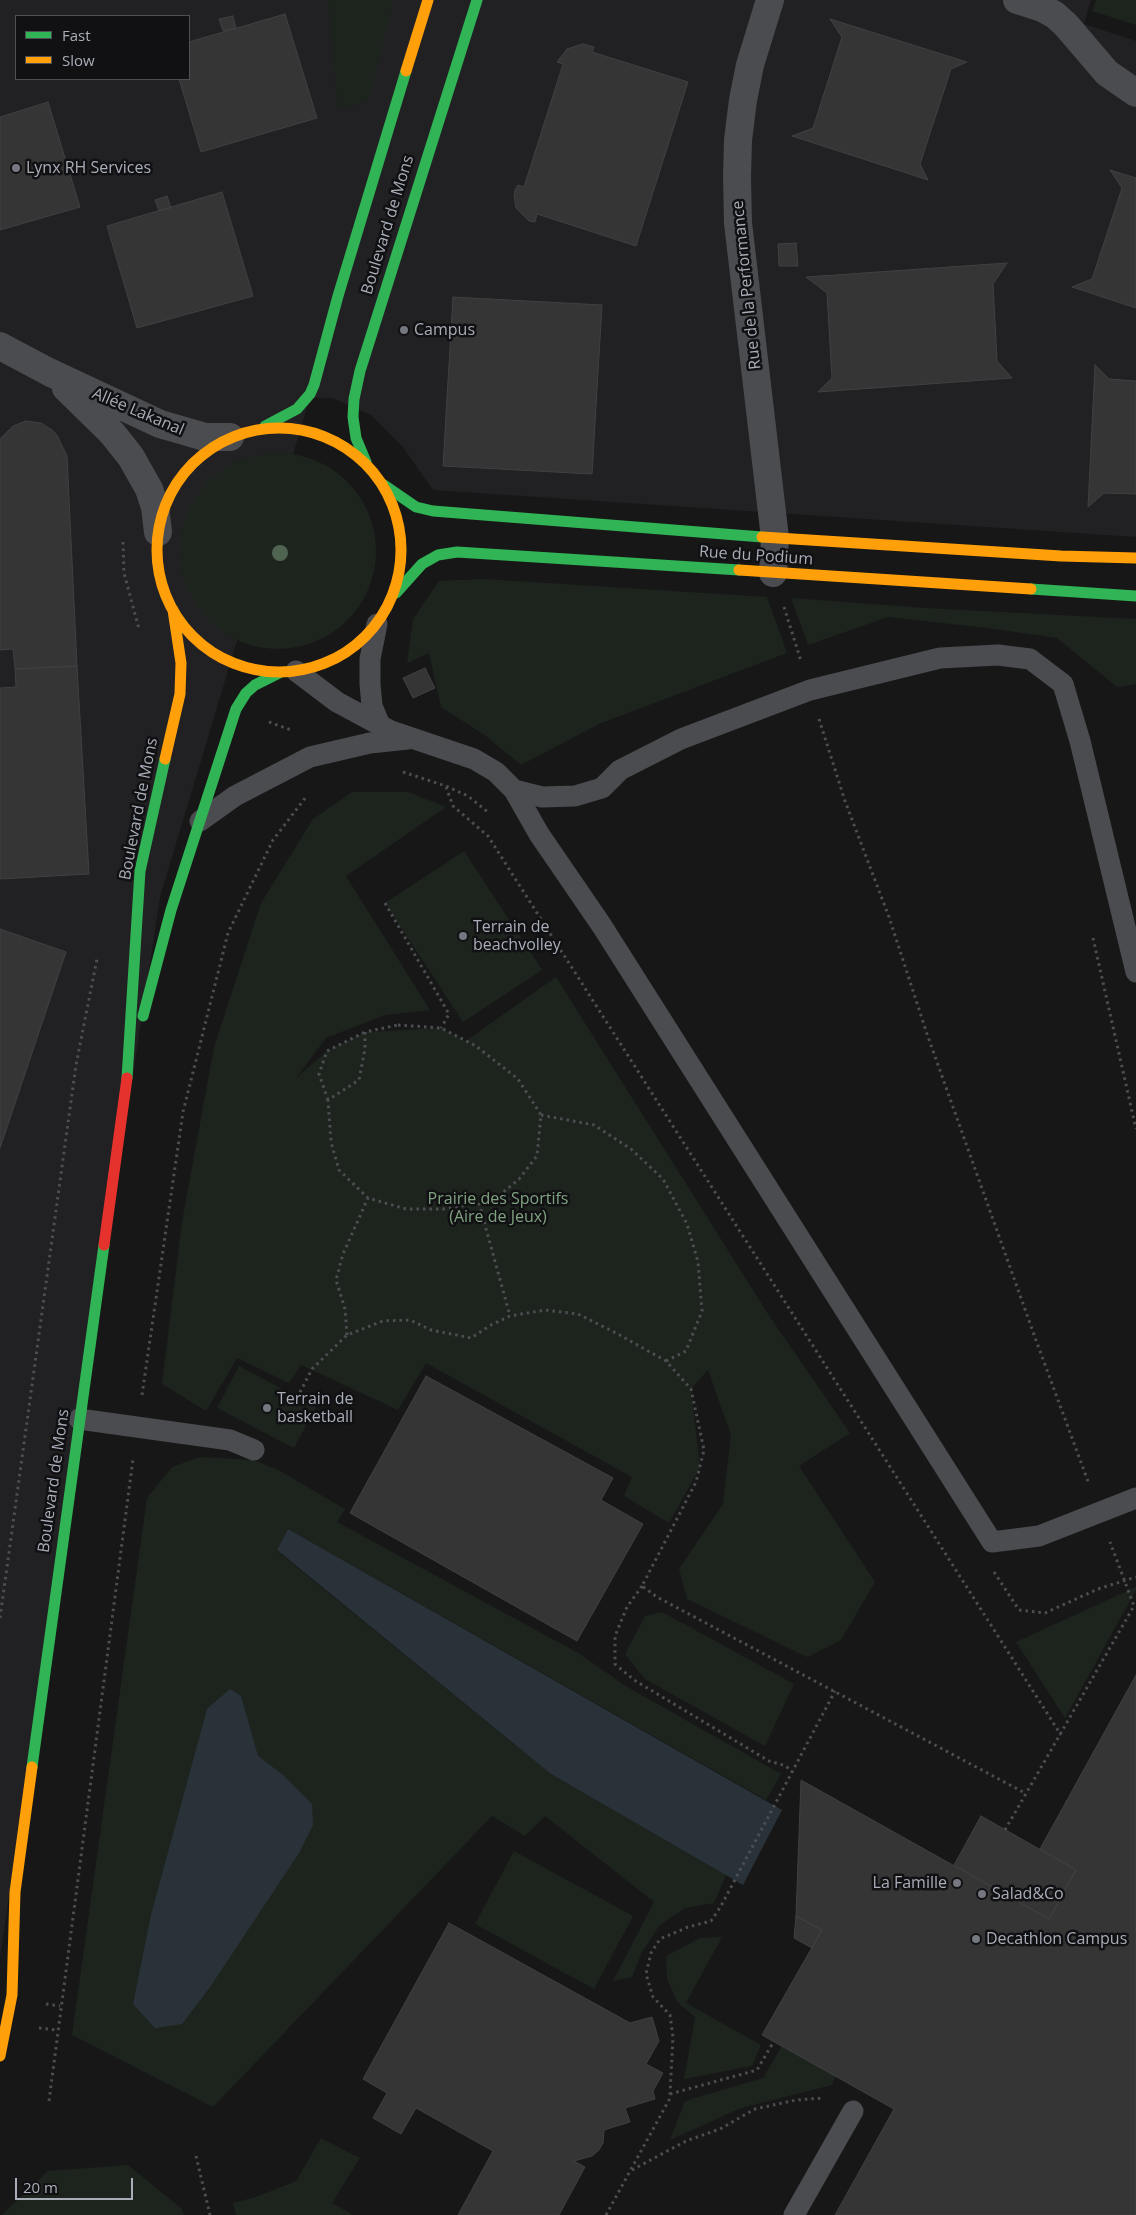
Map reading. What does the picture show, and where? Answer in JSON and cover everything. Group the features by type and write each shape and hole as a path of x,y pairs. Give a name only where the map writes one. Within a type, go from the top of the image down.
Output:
{"main road":[{"name":"Boulevard de Mons","path":"259,429 297,409 310,394 314,385 338,296 428,0"},
{"name":"Boulevard de Mons","path":"366,462 356,438 353,417 354,399 360,371 477,0"},
{"path":"288,427 316,433 343,445 366,462 384,485 396,512 401,541 400,570 392,598 378,624 354,647 341,656 319,666 288,672 247,668 218,656 192,636 173,610 161,581 158,565 158,532 166,502 182,475 204,453 230,437 259,429 288,427"},
{"name":"Rue du Podium","path":"384,485 402,499 433,511 775,538 1061,556 1136,558"},
{"name":"Rue du Podium","path":"392,598 422,564 438,555 457,552 1136,596"},
{"name":"Boulevard de Mons","path":"0,2056 12,1995 15,1892 127,1075 140,871 180,694 181,663 173,610"},
{"name":"Boulevard de Mons","path":"127,1075 171,910 214,771 239,702 255,685 288,672"},
{"name":"Boulevard de Mons","path":"5,1908 15,1892"}],"street":[{"name":"Rue de la Performance","path":"770,0 750,65 743,100 738,140 737,177 738,223 775,538 773,573"},
{"path":"1017,0 1042,8 1055,15 1066,25 1107,73 1136,93"},
{"name":"Allée Lakanal","path":"0,346 48,372 160,424 205,437 230,437"},
{"name":"Allée Lakanal","path":"48,372 106,427 131,457 149,489 155,507 158,532"}],"lane":[{"path":"378,624 370,659 370,684 372,706 380,725"},
{"path":"514,790 542,797 575,796 602,788 620,770 681,739 810,690 940,658 998,655 1030,659 1063,684 1080,741 1136,972"},
{"path":"288,672 337,702 380,725 410,738 474,759 496,772 514,790 539,834 605,932 992,1542 1039,1536 1136,1498"},
{"path":"200,821 235,796 310,758 370,743 410,738"},
{"path":"79,1419 230,1440 254,1450"},
{"path":"794,2215 853,2111"}],"path":[{"path":"124,532 124,574 140,632"},
{"path":"773,573 845,801 889,917 930,1043 1006,1258 1135,1605 1005,1830"},
{"path":"400,771 446,786 453,806 488,836 1060,1735"},
{"path":"385,903 449,1014 441,1028"},
{"path":"0,1618 76,1065 99,950"},
{"path":"398,1025 441,1028 476,1046 518,1079 541,1115 537,1156 519,1179 494,1200 445,1209 406,1209 368,1198 340,1170 331,1142 328,1100 319,1074 327,1052 365,1032 398,1025"},
{"path":"328,1100 359,1080 365,1032"},
{"path":"541,1115 594,1126 630,1149 664,1179 687,1224 698,1262 702,1311 686,1351 666,1361"},
{"path":"347,1335 345,1309 336,1280 343,1254 368,1198"},
{"path":"478,1203 510,1316"},
{"path":"297,1398 312,1369 347,1335 383,1321 410,1320 431,1330 471,1338 510,1316 545,1310 578,1314 666,1361 691,1389 704,1450 696,1482 642,1586 627,1607 615,1636 615,1664 634,1680 770,1761 786,1766 792,1772"},
{"path":"642,1586 658,1597 1025,1793"},
{"path":"606,2215 669,2100 673,2037 670,2015 653,1997 646,1974 651,1953 660,1939 688,1927 711,1921 721,1906 835,1691"},
{"path":"670,2094 757,2070 774,2042"},
{"path":"632,2170 686,2140 720,2129 755,2109 796,2100 830,2098 853,2111"},
{"path":"196,2156 210,2215"}],"shaded area":[{"path":"0,0 1091,0 1084,24 1136,41 1136,537 433,490 402,446 371,415 332,398 310,398 160,897 0,1956"},
{"path":"288,1529 782,1810 743,1885 551,1774 277,1550"},
{"path":"230,1689 241,1696 258,1756 283,1775 312,1804 313,1825 299,1853 210,1987 182,2024 155,2028 133,2004 151,1915 207,1709"}],"green space":[{"path":"328,0 394,0 369,101 338,110"},
{"path":"1096,0 1136,0 1136,25 1092,11"},
{"path":"268,453 288,453 324,464 333,469 354,489 369,513 376,541 376,561 369,589 360,606 340,627 316,642 288,649 268,649 240,642 223,633 196,606 184,579 180,561 180,541 187,513 196,496 223,469 250,457"},
{"path":"484,579 767,597 787,653 601,723 521,765 486,736 441,707 429,653 407,663 413,619 439,581"},
{"path":"791,598 925,608 1136,619 1136,684 1117,687 1057,638 987,628 888,617 808,645"},
{"name":"Prairie des Sportifs (Aire de Jeux)","path":"352,792 408,792 446,807 346,876 430,1010 385,1015 326,1038 296,1078 327,1051 365,1032 441,1028 466,1041 556,977 768,1314 850,1433 799,1466 875,1582 841,1640 807,1657 687,1599 679,1569 723,1504 731,1435 708,1370 691,1389 700,1467 669,1523 624,1496 632,1477 426,1363 398,1410 301,1365 289,1383 237,1358 206,1411 162,1384 182,1222 214,1047 261,903 313,819"},
{"name":"Terrain de beachvolley","path":"464,851 542,970 463,1022 385,903"},
{"name":"Terrain de basketball","path":"239,1366 316,1407 294,1448 217,1408"},
{"path":"200,1457 254,1460 280,1471 345,1509 337,1522 580,1654 624,1685 781,1774 766,1800 288,1529 277,1551 551,1774 726,1875 714,1903 685,1908 660,1925 642,1952 632,1977 613,1981 654,1902 545,1816 525,1836 492,1816 213,2107 72,2035 147,1498 172,1467"},
{"path":"1136,1587 1136,1590 1065,1718 1016,1642"},
{"path":"662,1612 794,1684 765,1746 645,1679 625,1654 645,1616"},
{"path":"514,1851 633,1916 594,1989 475,1924"},
{"path":"722,1937 686,2003 761,2045 752,2066 684,2079 695,2017 677,2002 667,1979 666,1956 700,1938"},
{"path":"782,2046 836,2076 832,2085 741,2108 670,2140 685,2101 763,2078"},
{"path":"321,2138 360,2158 332,2203 353,2215 236,2215 233,2203 256,2197 296,2181"},
{"path":"128,2165 182,2209 184,2215 2,2215 48,2171"}],"building":[{"path":"285,14 317,118 201,152 179,80 190,80 190,42"},
{"path":"233,16 236,28 223,31 219,19"},
{"path":"830,19 967,62 951,69 920,164 928,180 792,136 813,128 842,37"},
{"path":"583,44 594,47 592,52 688,82 636,246 537,214 535,222 529,221 516,208 515,190 518,185 524,187 563,64 557,62 567,49"},
{"path":"48,102 80,207 0,230 0,117"},
{"path":"1110,170 1136,178 1136,308 1072,287 1092,279 1122,188"},
{"path":"222,192 253,296 137,328 107,226"},
{"path":"167,196 171,208 159,211 155,200"},
{"path":"796,243 798,266 779,266 778,244"},
{"path":"1007,263 993,284 997,361 1012,378 818,392 832,378 827,293 806,277"},
{"path":"453,297 602,305 592,474 443,466"},
{"path":"1095,365 1109,379 1136,381 1136,494 1104,493 1088,507"},
{"path":"26,421 41,423 52,430 57,435 67,456 77,666 15,669 13,649 0,650 0,439 13,426"},
{"path":"77,666 89,874 0,879 0,688 16,687 15,669"},
{"path":"425,668 435,688 413,698 403,678"},
{"path":"0,929 66,952 0,1148"},
{"path":"426,1376 613,1478 601,1500 643,1524 577,1641 350,1513"},
{"name":"Decathlon Campus","path":"1136,1675 1136,2215 835,2215 894,2109 762,2035 822,1930 796,1916 801,1780 1049,1919 1076,1870 1040,1849"},
{"path":"981,1816 1076,1870 1049,1919 954,1865"},
{"path":"796,1916 822,1930 812,1948 794,1938"},
{"path":"449,1923 630,2023 652,2017 659,2041 646,2064 663,2073 653,2091 655,2099 625,2108 630,2122 604,2130 603,2143 599,2150 592,2156 574,2161 585,2167 559,2215 458,2215 493,2151 416,2108 401,2134 373,2118 387,2093 363,2079"}],"traffic: fast":[{"path":"366,462 356,438 353,417 354,399 360,371 477,0"},
{"path":"265,426 297,409 310,394 314,385 338,296 406,71"},
{"path":"384,485 416,507 433,511 762,537"},
{"path":"396,593 422,564 438,555 457,552 739,570"},
{"path":"1031,589 1136,596"},
{"path":"143,1016 171,910 236,709 246,693 255,685 279,673"},
{"path":"127,1078 140,871 165,759"},
{"path":"32,1767 104,1245"}],"traffic: slow":[{"path":"406,71 428,0"},
{"path":"267,428 291,428 315,433 337,442 366,463 381,482 392,503 399,526 401,550 399,574 392,597 381,618 366,637 337,658 315,667 291,672 267,672 243,667 221,658 201,645 184,628 171,608 162,586 157,562 157,538 162,514 171,492 184,472 201,455 221,442 243,433 267,428"},
{"path":"762,537 1061,556 1136,558"},
{"path":"739,570 1031,589"},
{"path":"165,759 180,694 181,663 173,610"},
{"path":"0,2056 12,1995 15,1892 32,1767"}],"traffic: jam":[{"path":"104,1245 127,1078"}],"place":[{"name":"Lynx RH Services","path":"16,168"},
{"name":"Campus","path":"404,330"},
{"name":"Terrain de beachvolley","path":"463,936"},
{"name":"Terrain de basketball","path":"267,1408"},
{"name":"La Famille","path":"957,1883"},
{"name":"Salad&Co","path":"982,1894"},
{"name":"Decathlon Campus","path":"976,1939"}]}
